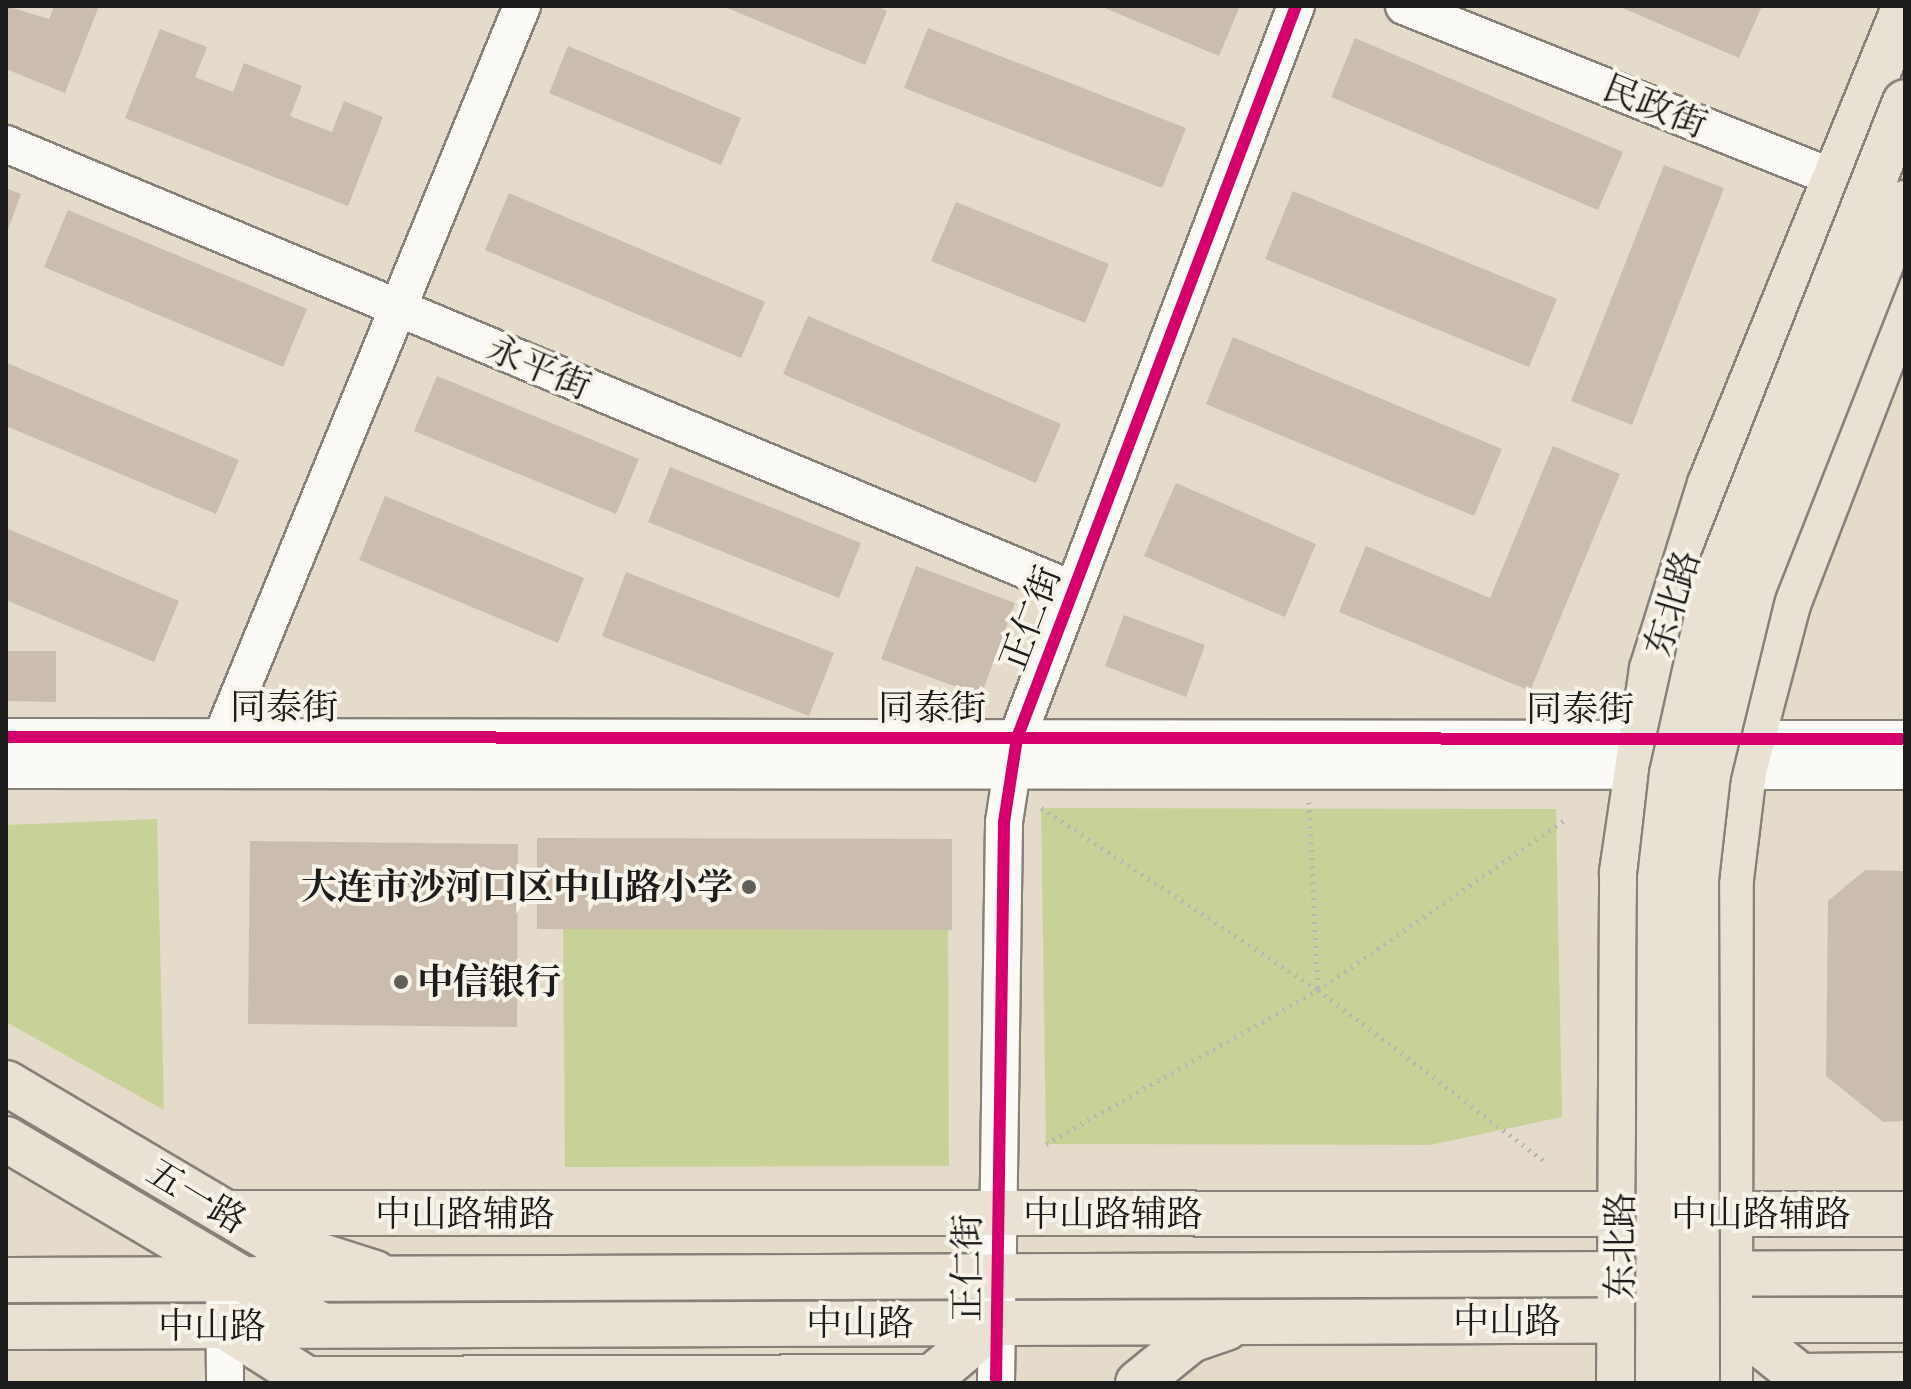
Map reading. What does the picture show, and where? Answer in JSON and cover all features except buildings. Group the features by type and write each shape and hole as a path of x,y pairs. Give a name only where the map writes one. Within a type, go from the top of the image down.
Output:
{"main road":[{"name":"东北路","path":"1619,1383 1622,872 1636,755 1652,669 1710,484 1905,6"},
{"name":"东北路","path":"1658,1383 1660,879 1672,774 1714,586 1905,102"},
{"name":"东北路","path":"1697,1383 1696,879 1708,774 1753,589 1905,204"},
{"path":"1730,1383 1731,879 1748,755 1788,604 1905,300"},
{"name":"五一路","path":"6,1083 271,1240 334,1263 401,1278"},
{"name":"五一路","path":"6,1139 234,1279 321,1325"},
{"name":"中山路辅路","path":"226,1213 1905,1214"},
{"name":"中山路","path":"6,1280 1905,1273"},
{"path":"1730,1320 1800,1376 1905,1375"},
{"name":"中山路","path":"6,1327 1905,1320"},
{"path":"1138,1383 1191,1340 1242,1322"},
{"path":"224,1326 307,1379 900,1378 932,1377 996,1323"}],"street":[{"path":"208,770 522,6"},
{"name":"正仁街","path":"996,1383 1004,822 1015,754 1073,590 1296,6"},
{"name":"民政街","path":"1404,6 1905,204"},
{"name":"永平街","path":"6,144 1073,590"},
{"name":"同泰街","path":"6,737 221,737 1015,754 1636,755 1748,755 1905,739"},
{"name":"同泰街","path":"6,770 208,770 1015,754"},
{"name":"同泰街","path":"1748,755 1905,771"},
{"path":"225,1383 224,1326 234,1279"}],"path":[{"path":"1309,797 1318,990"},
{"path":"1041,808 1318,990 1548,1164"},
{"path":"1046,1144 1318,990 1567,818"}],"green space":[{"path":"1041,808 1556,809 1562,1117 1430,1145 1046,1144"},
{"path":"157,819 164,1110 6,1022 6,825"},
{"path":"948,926 949,1166 565,1167 563,927"}],"cycle path":[{"path":"996,1383 1004,822 1017,738 1296,6"},
{"path":"6,737 1905,739"}],"place":[{"name":"大连市沙河口区中山路小学","path":"749,887"},
{"name":"中信银行","path":"401,982"}]}
